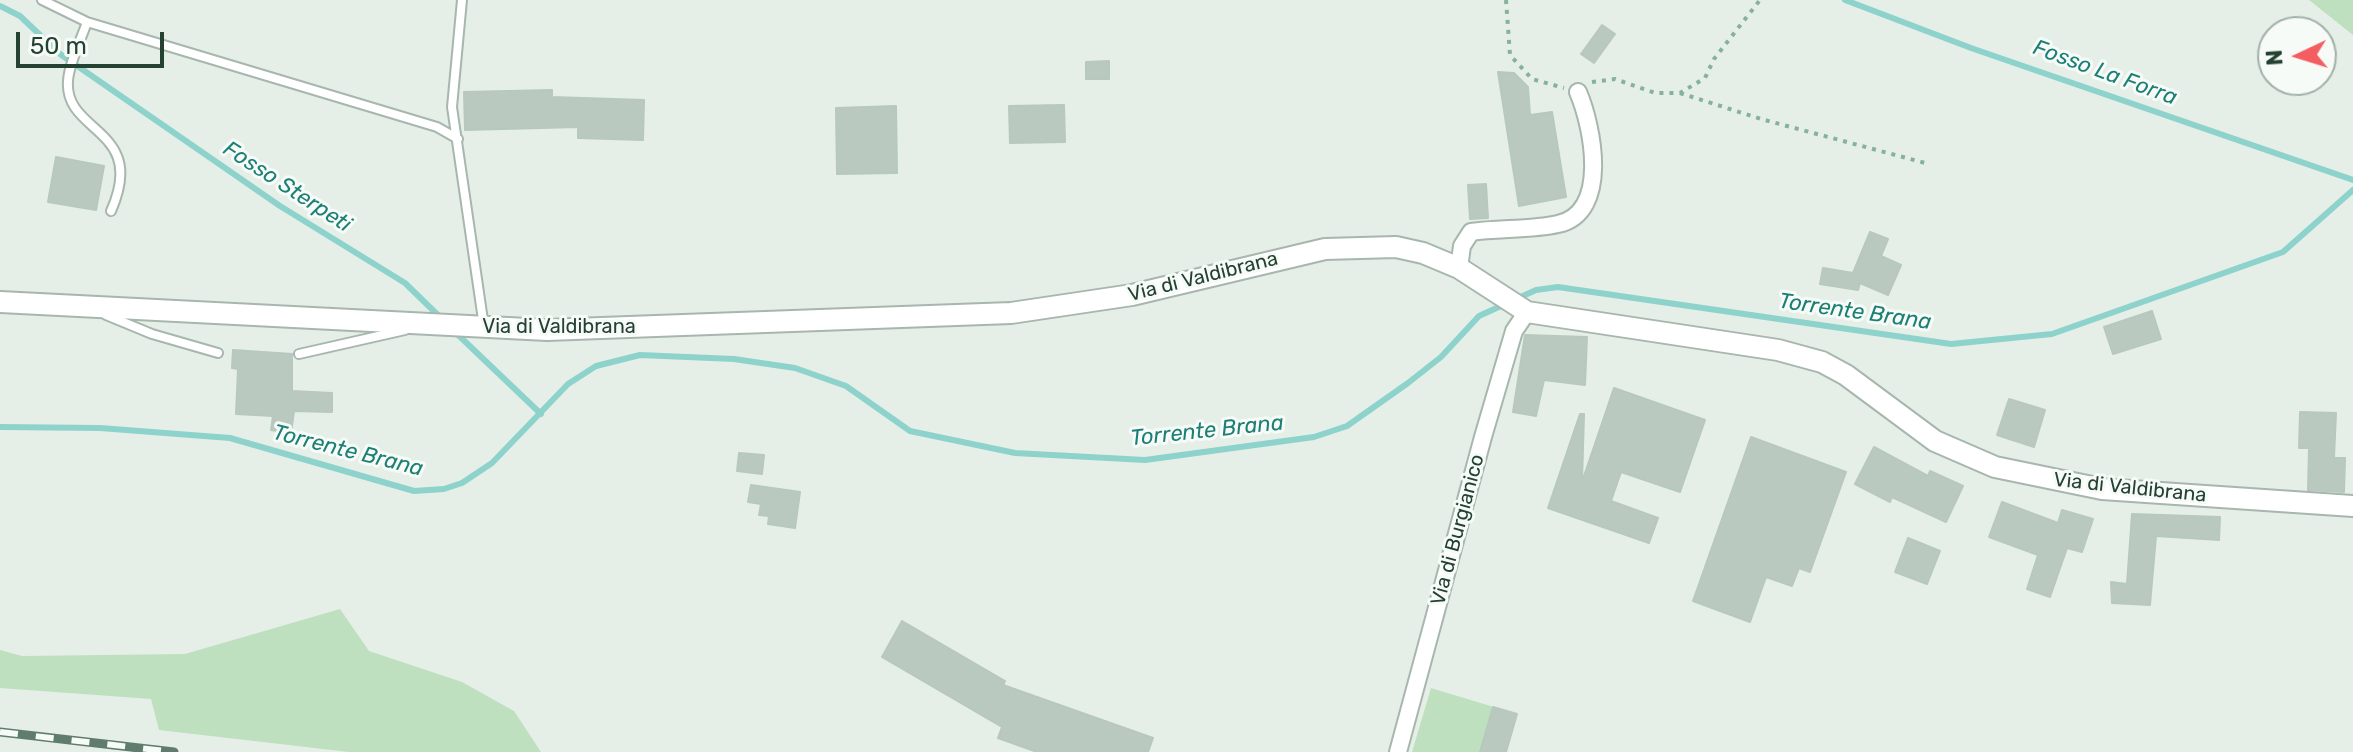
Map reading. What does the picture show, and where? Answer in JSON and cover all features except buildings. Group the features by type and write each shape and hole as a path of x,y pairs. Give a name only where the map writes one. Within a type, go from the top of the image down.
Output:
{"street":[{"path":"1459,268 1462,246 1471,232 1506,226 1559,224 1576,216 1594,177 1590,135 1578,92"},
{"name":"Via di Valdibrana","path":"0,302 425,326 623,329 1011,313 1132,295 1270,260 1359,246 1423,253 1459,268 1523,309 1778,350 1822,362 1846,375 1935,441 1995,467 2102,489 2353,506"},
{"name":"Via di Burgianico","path":"1398,752 1483,437 1523,309"}],"lane":[{"path":"42,0 87,22 437,127 458,139"},
{"path":"462,0 452,107 484,328"},
{"path":"87,22 67,83 74,105 118,152 122,182 111,211"},
{"path":"87,307 152,334 218,353"},
{"path":"299,354 425,326"}],"path":[{"path":"1506,0 1510,55 1532,79 1578,92 1589,82 1615,79 1655,93 1680,93 1761,119 1929,164"},
{"path":"1680,93 1705,78 1714,59 1760,0"}],"green space":[{"path":"2309,0 2353,0 2353,35 2337,22 2337,16 2329,16"},
{"path":"340,609 369,651 462,682 514,711 541,752 349,752 159,730 151,699 0,688 0,650 22,656 185,654"},
{"path":"1431,688 1517,714 1506,752 1412,752"}],"waterway":[{"name":"Fosso La Forra","path":"1845,0 1971,48 2353,180"},
{"name":"Fosso Sterpeti","path":"0,6 20,16 60,54 280,206 405,283 443,320"},
{"name":"Torrente Brana","path":"0,427 100,428 230,438 414,491 444,489 462,483 492,463 568,384 596,366 640,355 734,359 795,368 846,386 910,431 1015,453 1145,460 1314,437 1347,426 1441,357 1479,316 1536,290 1558,287 1951,344 2052,334 2283,252 2353,190"},
{"name":"Fosso Sterpeti","path":"454,331 541,414"}],"railway":[{"path":"0,732 174,752"}]}
